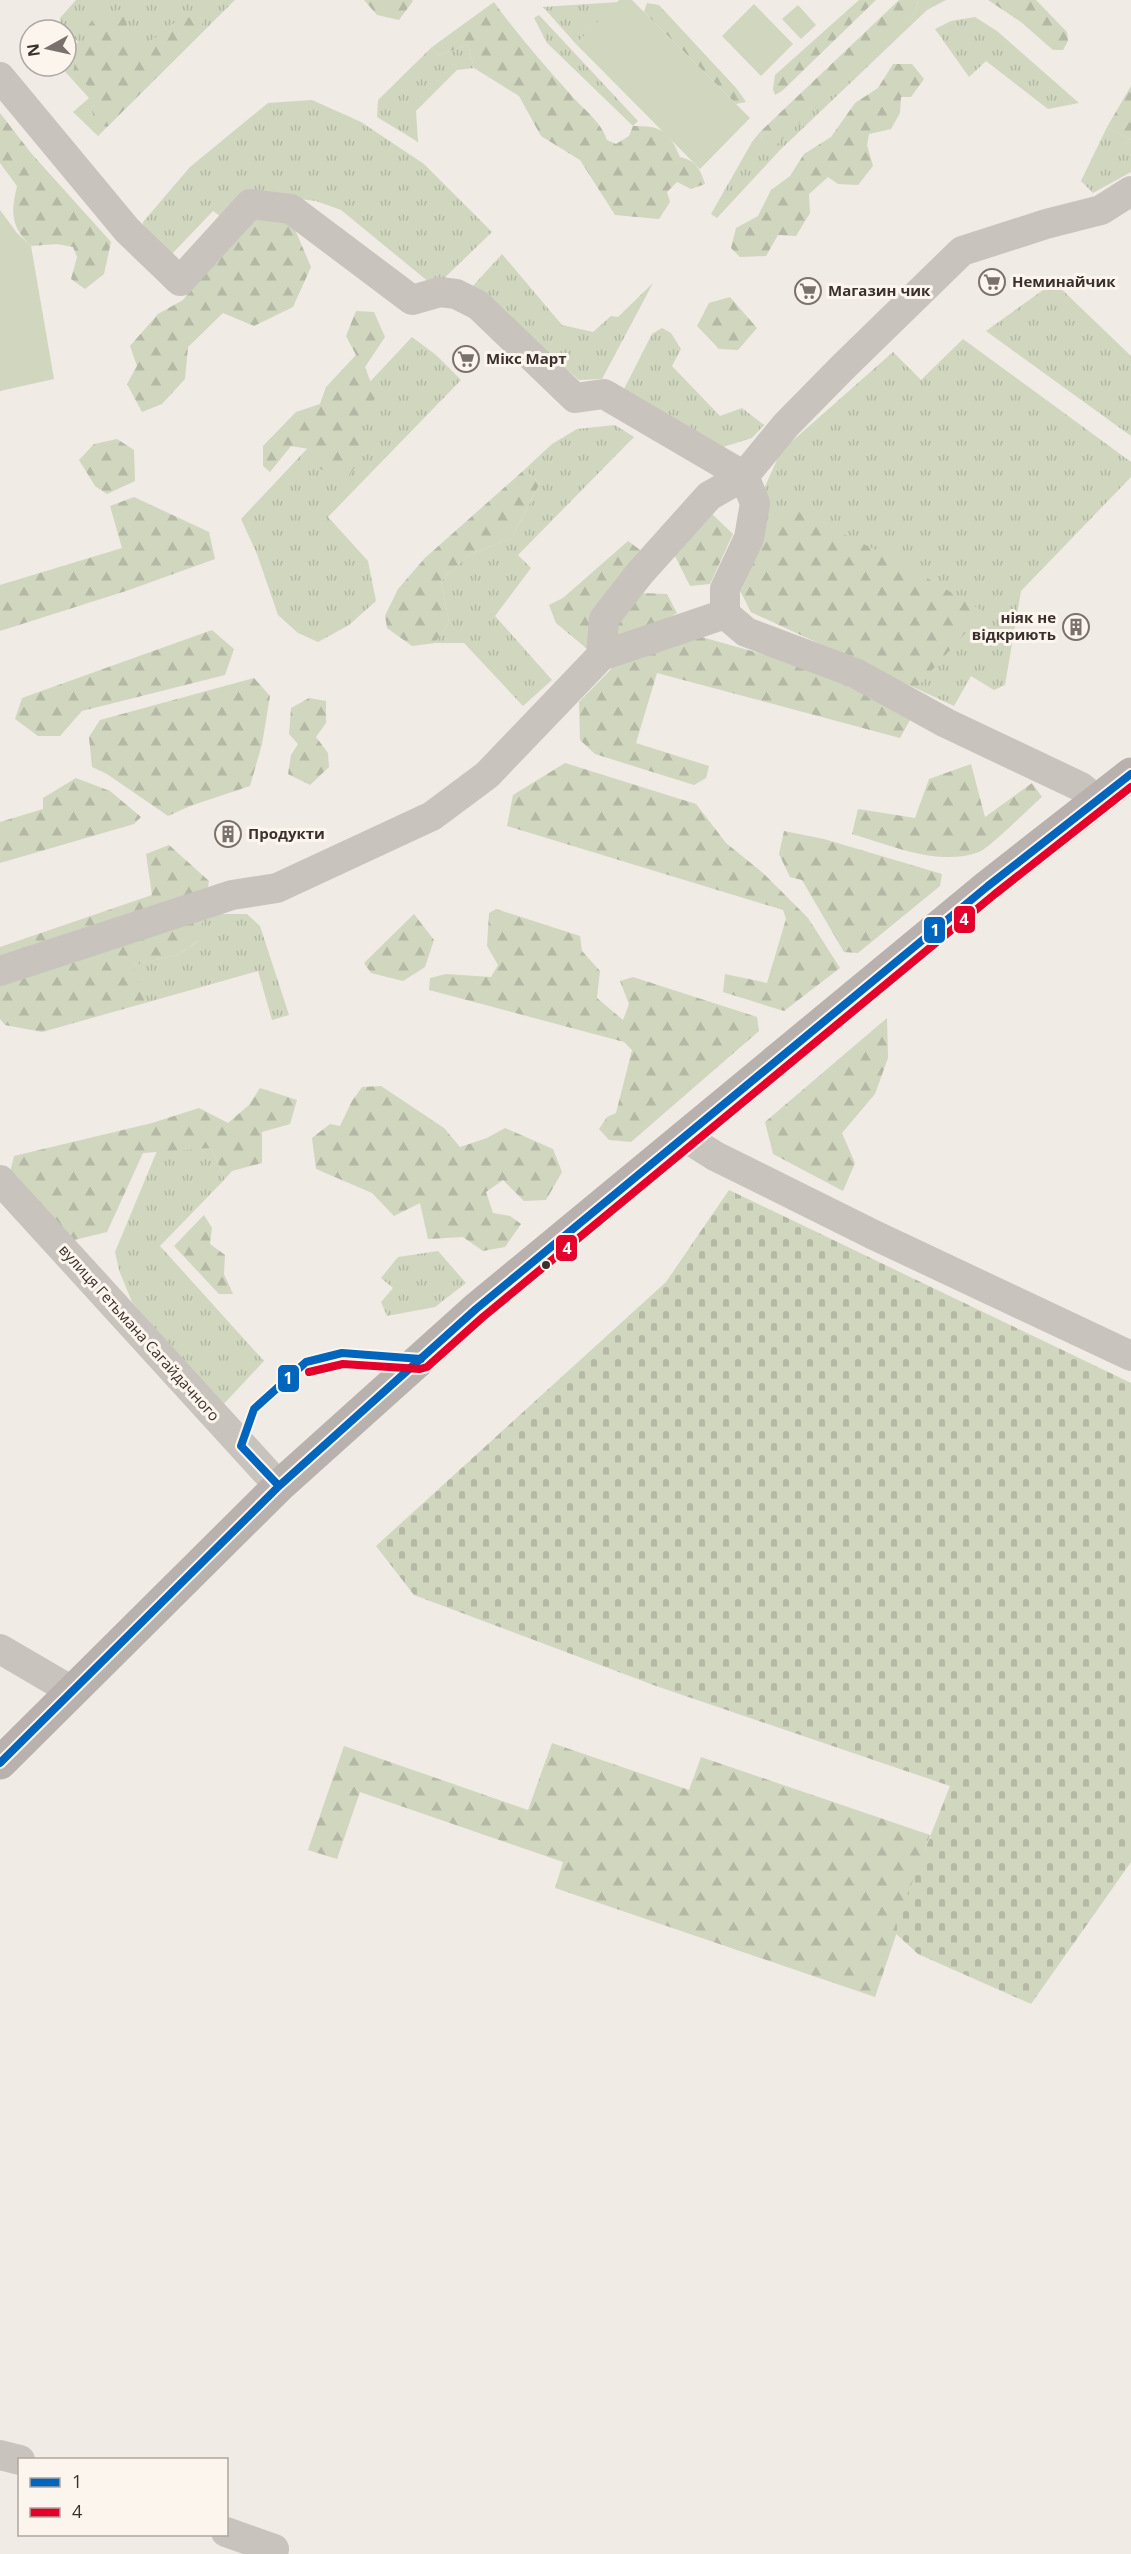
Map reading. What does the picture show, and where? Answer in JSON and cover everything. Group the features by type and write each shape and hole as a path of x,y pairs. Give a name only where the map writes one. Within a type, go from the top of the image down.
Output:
{"main road":[{"path":"0,1764 279,1486 476,1309 988,886 1131,774"}],"street":[{"path":"0,77 128,230 180,281 250,204 291,208 412,300 440,292 456,294 478,305 575,398 604,394 744,476 755,503 749,538 725,589 725,614 746,632 855,673 946,723 1081,787 1098,801"},
{"path":"601,656 604,619 640,573 709,496 744,476 811,400 962,251 1046,224 1101,210 1131,191"},
{"path":"0,971 232,894 277,888 432,816 487,775 601,656 725,614"},
{"path":"685,1137 716,1156 874,1235 1131,1356"},
{"name":"вулиця Гетьмана Сагайдачного","path":"0,1180 279,1486"},
{"path":"0,1649 72,1691"},
{"path":"0,2455 18,2460"},
{"path":"228,2533 274,2549"}],"green space":[{"path":"76,0 235,0 98,136 73,112 89,98 71,78 78,78 78,18 60,18"},
{"path":"364,0 413,1 399,20 377,15"},
{"path":"619,0 632,0 750,118 700,169 576,44"},
{"path":"859,0 876,0 782,91 775,95 773,89 775,75"},
{"path":"899,0 918,0 916,12 776,145 766,149 760,132"},
{"path":"918,0 946,0 927,10 780,150 717,218 711,214 760,132 766,148 916,12"},
{"path":"988,0 1036,0 1067,32 1068,41 1063,50 1053,50 1021,22"},
{"path":"494,2 540,60 596,121 607,140 616,144 629,136 633,126 651,127 663,131 672,141 680,157 697,166 705,184 691,189 677,182 667,192 670,202 659,219 615,215 580,160 541,136 519,96 474,68 468,44 438,56 432,47"},
{"path":"618,2 576,44 543,7"},
{"path":"647,3 659,5 737,89 746,102 736,104 644,12"},
{"path":"754,4 793,44 761,76 722,36"},
{"path":"798,5 816,25 801,39 782,19"},
{"path":"124,9 130,42 138,43 150,41 177,21 203,16 201,33 107,127 94,122 92,106 97,94 78,77 78,55 87,44 85,30 96,15"},
{"path":"539,15 638,121 633,126 547,43 534,18"},
{"path":"975,17 997,31 1079,103 1048,109 986,61 969,77 935,29 951,21"},
{"path":"468,44 474,68 457,70 416,111 418,142 377,117 378,100 432,47 438,56"},
{"path":"893,64 912,64 924,79 911,97 901,97 900,113 891,129 869,134 867,145 873,166 858,185 838,184 828,177 809,194 810,213 796,236 778,235 766,256 740,257 731,248 736,228 758,216 771,190 790,176 804,154 831,137 855,103 878,88"},
{"path":"1131,86 1131,140 1107,127"},
{"path":"312,100 361,122 424,164 492,232 435,287 341,210 316,201 273,196 228,222 213,211 169,257 145,237 143,222 190,167 268,103"},
{"path":"0,113 31,153 111,242 104,274 85,289 71,279 77,257 73,247 57,244 31,246 19,232 13,211 17,186 0,163"},
{"path":"1107,127 1131,140 1131,172 1093,193 1081,181"},
{"path":"0,210 17,233 31,246 54,379 0,391"},
{"path":"258,216 293,225 311,267 293,307 254,326 223,313 188,347 185,379 162,404 142,412 127,384 137,366 130,346 158,314 183,300 211,265"},
{"path":"502,254 562,325 593,332 611,316 618,317 653,283 602,379 579,380 472,287"},
{"path":"1054,282 1131,356 1131,436 986,331"},
{"path":"730,297 757,328 738,350 719,349 697,326 709,303"},
{"path":"356,311 374,312 385,337 365,367 376,396 361,428 363,455 345,482 317,467 315,450 291,446 270,472 263,466 263,446 296,412 320,404 326,387 356,355 346,336"},
{"path":"662,328 671,333 681,349 672,366 720,416 742,408 764,425 752,438 720,448 624,389 652,334"},
{"path":"412,337 436,355 461,380 328,517 368,561 376,601 349,625 318,642 298,633 278,615 257,554 241,519"},
{"path":"963,339 1131,462 1131,477 1021,591 1005,685 994,690 971,676 954,706 751,612 741,592 764,538 762,493 781,451 893,352 921,380"},
{"path":"615,425 634,437 518,555 531,568 495,616 552,680 523,706 464,643 435,643 449,622 441,581 470,554 511,539 540,483 524,470 552,444 577,429"},
{"path":"117,439 134,450 135,481 107,494 95,486 79,460 94,444"},
{"path":"524,470 540,483 511,539 470,554 441,581 449,622 435,643 412,646 387,628 385,616 398,589 425,558"},
{"path":"134,497 209,532 215,559 129,590 0,631 0,585 122,548 110,506"},
{"path":"797,511 900,562 984,612 916,688 751,612 741,592 764,538"},
{"path":"711,513 733,534 710,584 690,586 671,548"},
{"path":"628,541 647,555 640,593 667,594 677,613 637,637 592,653 556,623 549,605 563,598"},
{"path":"212,630 234,649 225,675 82,711 60,736 38,736 15,719 22,698"},
{"path":"698,636 820,670 910,720 900,738 657,673 636,743 709,766 706,778 694,785 595,754 580,740 579,702 619,661"},
{"path":"254,678 270,696 262,744 250,786 190,806 168,816 107,774 92,767 89,737 100,720"},
{"path":"309,698 326,701 326,723 316,737 328,753 329,767 310,785 288,774 291,755 298,744 289,734 291,708"},
{"path":"565,763 696,804 726,843 763,873 808,918 840,968 784,1011 723,992 725,974 767,983 786,919 783,910 507,826 513,795"},
{"path":"971,764 985,817 1032,783 1042,797 979,852 963,856 931,856 852,834 858,809 915,818 929,779"},
{"path":"76,778 110,791 141,817 134,824 0,863 0,822 43,809 43,798"},
{"path":"784,831 824,839 942,874 940,886 858,953 844,952 802,880 790,877 779,854"},
{"path":"169,845 209,881 199,940 178,955 133,965 145,1003 42,1032 5,1025 0,1019 0,947 152,895 146,854"},
{"path":"496,909 580,936 582,951 600,971 597,998 623,1020 629,1004 620,981 633,977 757,1017 759,1031 631,1142 609,1140 599,1129 607,1117 616,1113 632,1050 624,1042 429,990 430,978 446,974 491,977 498,965 487,946 489,913"},
{"path":"203,914 247,914 260,926 289,1015 272,1020 258,971 145,1003 132,965 178,955 198,941"},
{"path":"414,914 434,940 425,967 403,981 371,973 364,963"},
{"path":"887,1018 888,1058 875,1094 842,1133 855,1163 843,1191 773,1154 765,1122"},
{"path":"381,1086 444,1128 460,1147 487,1138 505,1128 553,1149 562,1172 546,1200 524,1201 503,1180 486,1192 493,1213 510,1216 521,1224 505,1247 483,1251 463,1237 428,1239 420,1203 394,1216 372,1193 316,1169 312,1138 330,1124 340,1126 352,1101 362,1087"},
{"path":"260,1088 297,1100 290,1124 262,1132 262,1163 232,1171 225,1179 211,1148 143,1153 107,1232 74,1240 10,1172 14,1156 152,1123 199,1108 228,1123 249,1105"},
{"path":"211,1148 225,1179 160,1246 264,1361 219,1409 132,1302 119,1270 115,1252 157,1151"},
{"path":"729,1190 1131,1383 1131,1862 1031,2004 918,1954 893,1931 950,1786 656,1686 414,1595 376,1546 666,1282"},
{"path":"204,1215 212,1228 210,1244 225,1255 224,1274 233,1294 219,1294 174,1246"},
{"path":"438,1251 466,1283 435,1307 387,1316 381,1302 393,1288 381,1278 398,1257"},
{"path":"552,1743 689,1790 701,1757 930,1835 875,1997 555,1888 563,1862 360,1792 337,1859 308,1850 344,1746 528,1810"}],"transit line":[{"name":"1","path":"0,1763 279,1486 476,1309 988,886 1131,774"},
{"name":"4","path":"309,1372 343,1364 420,1369 427,1367 483,1317 995,894 1131,787"},
{"name":"1","path":"279,1486 241,1446 254,1409 306,1362 342,1353 421,1359"}],"place":[{"name":"Неминайчик","path":"992,282"},
{"name":"Магазин чик","path":"808,291"},
{"name":"Мікс Март","path":"466,359"},
{"name":"ніяк не відкриють","path":"1076,627"},
{"name":"Продукти","path":"228,834"}]}
